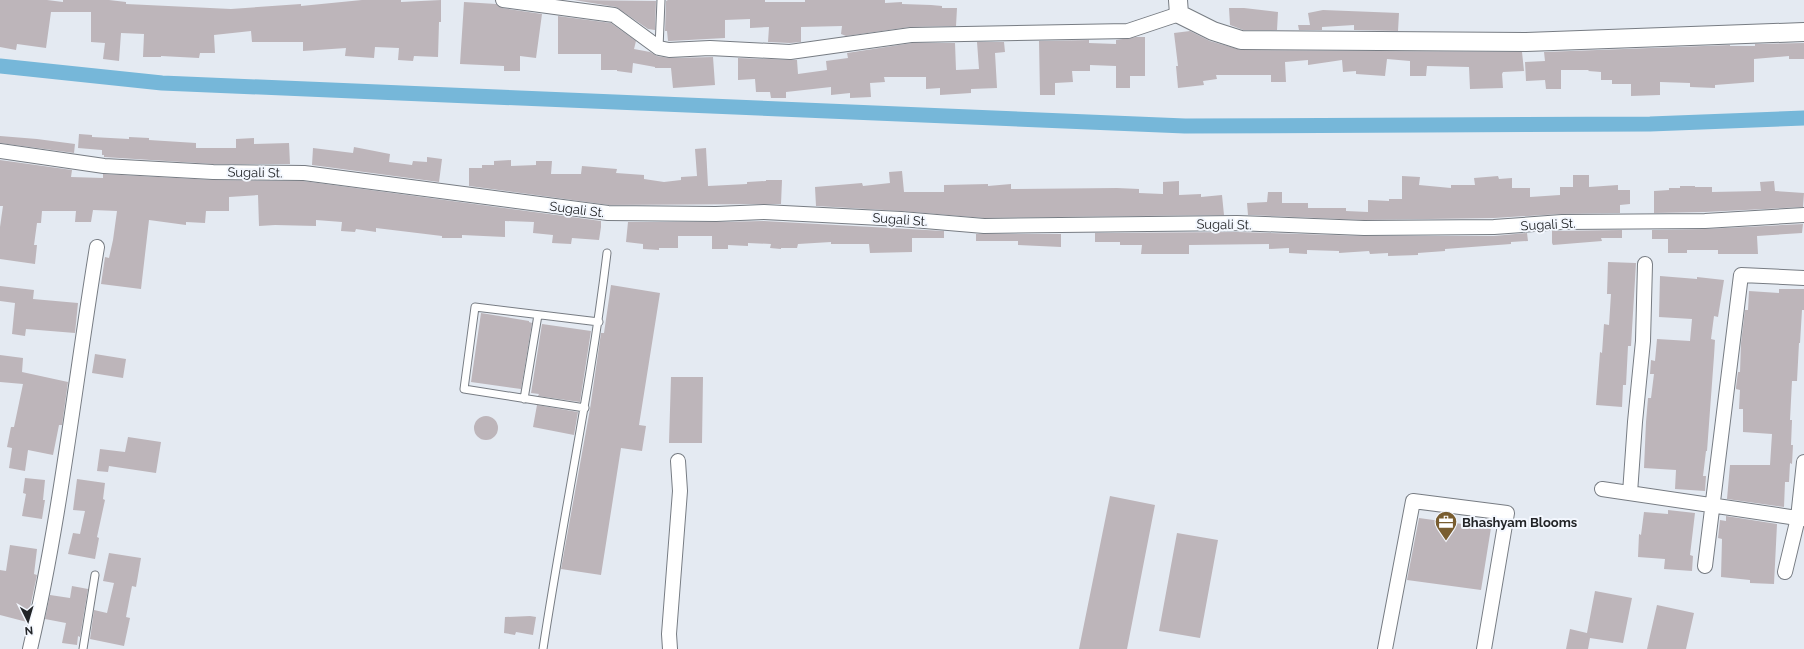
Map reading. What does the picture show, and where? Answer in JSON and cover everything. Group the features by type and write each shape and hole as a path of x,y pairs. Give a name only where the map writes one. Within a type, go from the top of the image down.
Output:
{"street":[{"path":"503,0 529,2 614,15 659,48 669,50 710,48 790,52 911,35 1128,31 1179,7 1214,31 1241,40 1526,42 1804,32"},
{"name":"Sugali St.","path":"0,151 104,166 213,172 304,173 608,213 716,214 764,212 901,219 984,226 1237,223 1364,228 1494,227 1562,222 1705,221 1804,215"},
{"path":"30,649 45,586 74,409 97,247"},
{"path":"1630,493 1643,341 1645,264"},
{"path":"1705,566 1711,505 1741,275 1804,278"},
{"path":"670,649 669,634 680,491 678,461"},
{"path":"1785,572 1801,518 1804,462"},
{"path":"1602,489 1801,518"},
{"path":"1385,649 1413,502 1507,513 1484,649"}],"lane":[{"path":"659,48 661,0"},
{"path":"544,649 548,612 599,322 607,254"},
{"path":"585,408 464,389 475,307 599,322"},
{"path":"524,399 538,314"},
{"path":"83,649 95,575"}],"building":[{"path":"0,0 47,0 63,2 63,0 109,0 126,2 126,4 231,9 301,4 301,6 362,0 401,0 401,2 441,0 438,57 414,56 413,61 398,60 399,48 375,47 374,58 345,56 346,48 303,51 303,42 252,42 251,31 214,35 215,53 200,53 199,58 161,56 143,57 144,34 121,33 119,61 103,59 105,43 91,42 91,12 51,12 46,48 17,44 16,50 0,47"},
{"path":"574,0 656,1 655,30 648,29 616,7"},
{"path":"765,0 765,2 805,2 805,0 885,0 885,3 902,2 902,4 957,8 956,26 910,27 846,36 841,34 842,26 801,27 801,42 790,43 768,42 769,27 750,28 750,19 725,20 725,38 668,41 667,31 665,31 666,1"},
{"path":"464,2 496,4 502,8 542,14 536,58 520,56 520,71 504,71 504,66 460,64"},
{"path":"1229,8 1244,8 1278,12 1277,30 1243,30 1230,25"},
{"path":"1323,10 1399,13 1398,31 1354,30 1354,25 1322,27 1322,30 1299,30 1298,25 1310,25 1308,13"},
{"path":"558,16 611,23 636,41 634,49 650,52 657,56 669,58 713,57 715,85 673,88 671,68 655,68 633,63 632,73 617,70 601,70 601,54 558,54"},
{"path":"1190,31 1210,41 1241,50 1522,52 1524,71 1503,72 1503,88 1470,89 1469,67 1427,66 1426,76 1410,76 1410,61 1387,59 1385,76 1356,74 1356,71 1343,72 1342,60 1308,65 1308,60 1285,62 1286,82 1271,82 1271,75 1216,75 1217,79 1203,81 1204,85 1178,88 1176,66 1178,66 1174,33"},
{"path":"1145,37 1145,76 1130,76 1130,88 1116,88 1116,66 1090,65 1090,71 1072,71 1073,82 1055,83 1055,95 1040,95 1039,41 1089,40 1089,43 1116,44 1116,40"},
{"path":"977,42 1004,42 1005,52 995,53 997,88 971,89 971,93 940,95 940,88 926,89 926,77 884,77 885,82 870,83 871,97 850,98 850,93 831,95 831,87 786,92 786,98 771,98 770,92 756,92 755,79 738,80 738,58 797,60 798,74 827,70 826,61 848,58 847,53 912,43 955,43 956,70 979,69"},
{"path":"1804,43 1804,59 1789,59 1789,56 1754,59 1754,82 1715,85 1715,88 1690,87 1690,83 1660,82 1660,95 1631,96 1631,84 1612,84 1612,80 1601,80 1601,72 1588,71 1589,70 1561,70 1561,89 1546,89 1545,80 1526,81 1525,62 1545,61 1544,52 1730,45 1755,46 1755,44"},
{"path":"79,134 92,135 92,137 129,139 129,137 149,138 149,140 196,143 196,148 236,148 236,139 254,138 254,144 289,143 290,164 213,164 104,157 104,155 102,155 102,150 78,148"},
{"path":"0,136 75,144 74,153 0,143"},
{"path":"354,147 390,154 389,162 412,165 413,161 427,162 427,157 442,159 439,182 312,165 313,148 353,153"},
{"path":"706,148 708,186 747,184 747,182 766,180 782,180 781,204 609,205 469,186 469,168 482,168 482,165 494,165 494,161 511,160 511,166 536,165 536,161 552,161 551,174 581,174 582,166 617,169 616,173 644,175 644,179 664,182 681,180 681,177 697,176 695,149"},
{"path":"0,160 72,170 71,177 103,178 103,174 213,180 303,181 601,221 601,227 599,240 572,238 571,244 552,243 553,235 533,233 534,222 505,221 505,237 462,235 462,238 442,238 442,236 376,228 376,232 356,229 355,232 341,231 342,222 316,220 316,226 259,226 258,195 229,197 229,211 206,211 205,223 186,222 186,225 149,220 141,289 101,284 105,257 109,258 113,240 117,211 93,210 91,222 75,222 76,211 42,211 41,223 37,223 34,245 37,245 35,264 0,259 0,227 3,206 0,206"},
{"path":"902,171 904,192 944,192 944,185 988,184 988,186 1011,184 1011,189 1117,188 1139,189 1139,193 1163,194 1163,182 1179,181 1179,195 1201,194 1201,197 1222,195 1224,215 984,218 816,206 815,187 862,183 863,186 890,183 889,172"},
{"path":"1573,175 1589,175 1589,187 1618,185 1618,190 1630,190 1630,204 1620,205 1620,213 1561,214 1494,218 1364,220 1248,215 1247,203 1267,202 1268,192 1282,192 1282,203 1308,203 1308,208 1346,208 1346,211 1368,212 1368,200 1389,201 1389,199 1402,199 1402,176 1420,177 1419,185 1451,188 1451,185 1475,185 1474,178 1498,176 1499,179 1512,178 1512,188 1530,188 1530,197 1560,195 1560,187 1573,187"},
{"path":"1774,181 1775,191 1804,193 1803,207 1654,213 1654,191 1669,190 1669,188 1680,188 1680,186 1695,186 1712,187 1712,192 1761,191 1760,182"},
{"path":"764,221 944,231 944,238 912,238 912,252 870,253 869,244 831,244 831,242 798,244 797,248 781,249 770,248 771,244 748,243 748,246 728,245 728,249 712,249 712,236 678,236 678,248 659,248 659,250 643,249 643,244 626,242 628,222"},
{"path":"1803,224 1802,233 1757,236 1758,254 1718,254 1718,250 1687,250 1687,253 1668,253 1668,239 1652,239 1652,230"},
{"path":"1622,230 1622,238 1601,238 1602,241 1553,245 1552,243 1552,231"},
{"path":"1237,232 1364,236 1494,236 1527,233 1528,241 1511,242 1511,244 1445,249 1445,251 1418,253 1418,255 1388,256 1388,253 1370,254 1369,251 1339,253 1339,251 1307,250 1307,254 1289,253 1289,248 1269,249 1269,244 1189,245 1189,254 1141,254 1142,245 1120,245 1120,242 1095,242 1095,233"},
{"path":"976,234 1061,234 1061,247 1018,245 1018,241 976,241"},
{"path":"1608,262 1636,263 1631,346 1628,346 1626,385 1623,385 1622,407 1596,405 1600,352 1602,353 1604,324 1609,325 1611,294 1607,294"},
{"path":"1660,276 1697,279 1697,277 1724,280 1718,317 1714,316 1711,339 1715,340 1707,451 1703,476 1706,476 1705,491 1675,489 1676,470 1644,468 1648,398 1651,398 1654,374 1650,374 1651,360 1655,361 1657,339 1690,341 1692,319 1659,317"},
{"path":"611,285 660,293 639,425 646,426 642,451 621,448 601,575 561,569 590,409 601,333 604,333"},
{"path":"0,286 34,290 33,299 78,303 75,333 26,329 25,336 12,334 15,303 0,301"},
{"path":"1779,289 1804,289 1804,310 1802,310 1797,381 1792,381 1790,420 1792,420 1792,464 1790,463 1789,482 1785,482 1784,507 1727,499 1730,465 1770,465 1772,434 1743,432 1743,409 1739,409 1740,390 1736,389 1736,387 1738,372 1740,372 1741,343 1745,310 1748,310 1749,291 1779,293"},
{"path":"481,313 529,321 532,323 521,389 471,382"},
{"path":"542,324 591,331 580,402 538,396 539,394 531,393"},
{"path":"95,354 126,359 123,378 92,373"},
{"path":"0,355 23,358 22,372 68,382 62,425 59,425 53,455 28,450 25,471 9,468 12,448 7,447 11,427 14,427 23,384 0,382"},
{"path":"671,377 703,377 702,443 669,443"},
{"path":"537,405 578,412 574,435 533,427"},
{"path":"486,416 494,420 498,428 494,436 486,440 478,436 474,428 478,420"},
{"path":"128,437 161,442 156,473 109,466 108,472 97,471 100,449 125,452"},
{"path":"25,478 45,480 43,500 45,500 42,519 22,516 26,494 23,493"},
{"path":"77,479 105,483 103,499 105,500 97,537 99,538 95,559 68,554 73,533 80,534 85,511 73,510"},
{"path":"1110,496 1155,505 1127,649 1079,649"},
{"path":"1668,510 1695,513 1690,555 1693,556 1692,571 1664,569 1665,559 1638,557 1639,534 1641,535 1644,512 1668,514"},
{"path":"1726,516 1777,524 1774,584 1750,583 1750,580 1721,577 1722,539 1718,538 1720,520 1726,521"},
{"path":"1419,518 1491,528 1481,590 1407,580"},
{"path":"1177,533 1218,540 1200,638 1159,631"},
{"path":"10,545 37,549 34,574 37,575 27,622 0,615 0,570 6,571"},
{"path":"109,553 141,558 136,587 132,586 126,617 130,618 124,646 90,639 94,610 107,613 114,583 103,581"},
{"path":"72,586 88,589 80,637 78,636 77,645 62,643 66,623 45,619 50,595 70,598"},
{"path":"1595,591 1632,598 1623,643 1590,638 1588,649 1566,649 1570,629 1587,633"},
{"path":"1657,605 1694,613 1686,649 1647,649"},
{"path":"505,617 536,617 533,635 516,632 515,635 504,633"}],"waterway":[{"path":"0,66 162,83 1185,126 1650,124 1804,118"}],"place":[{"name":"Bhashyam Blooms","path":"1446,542"}]}
